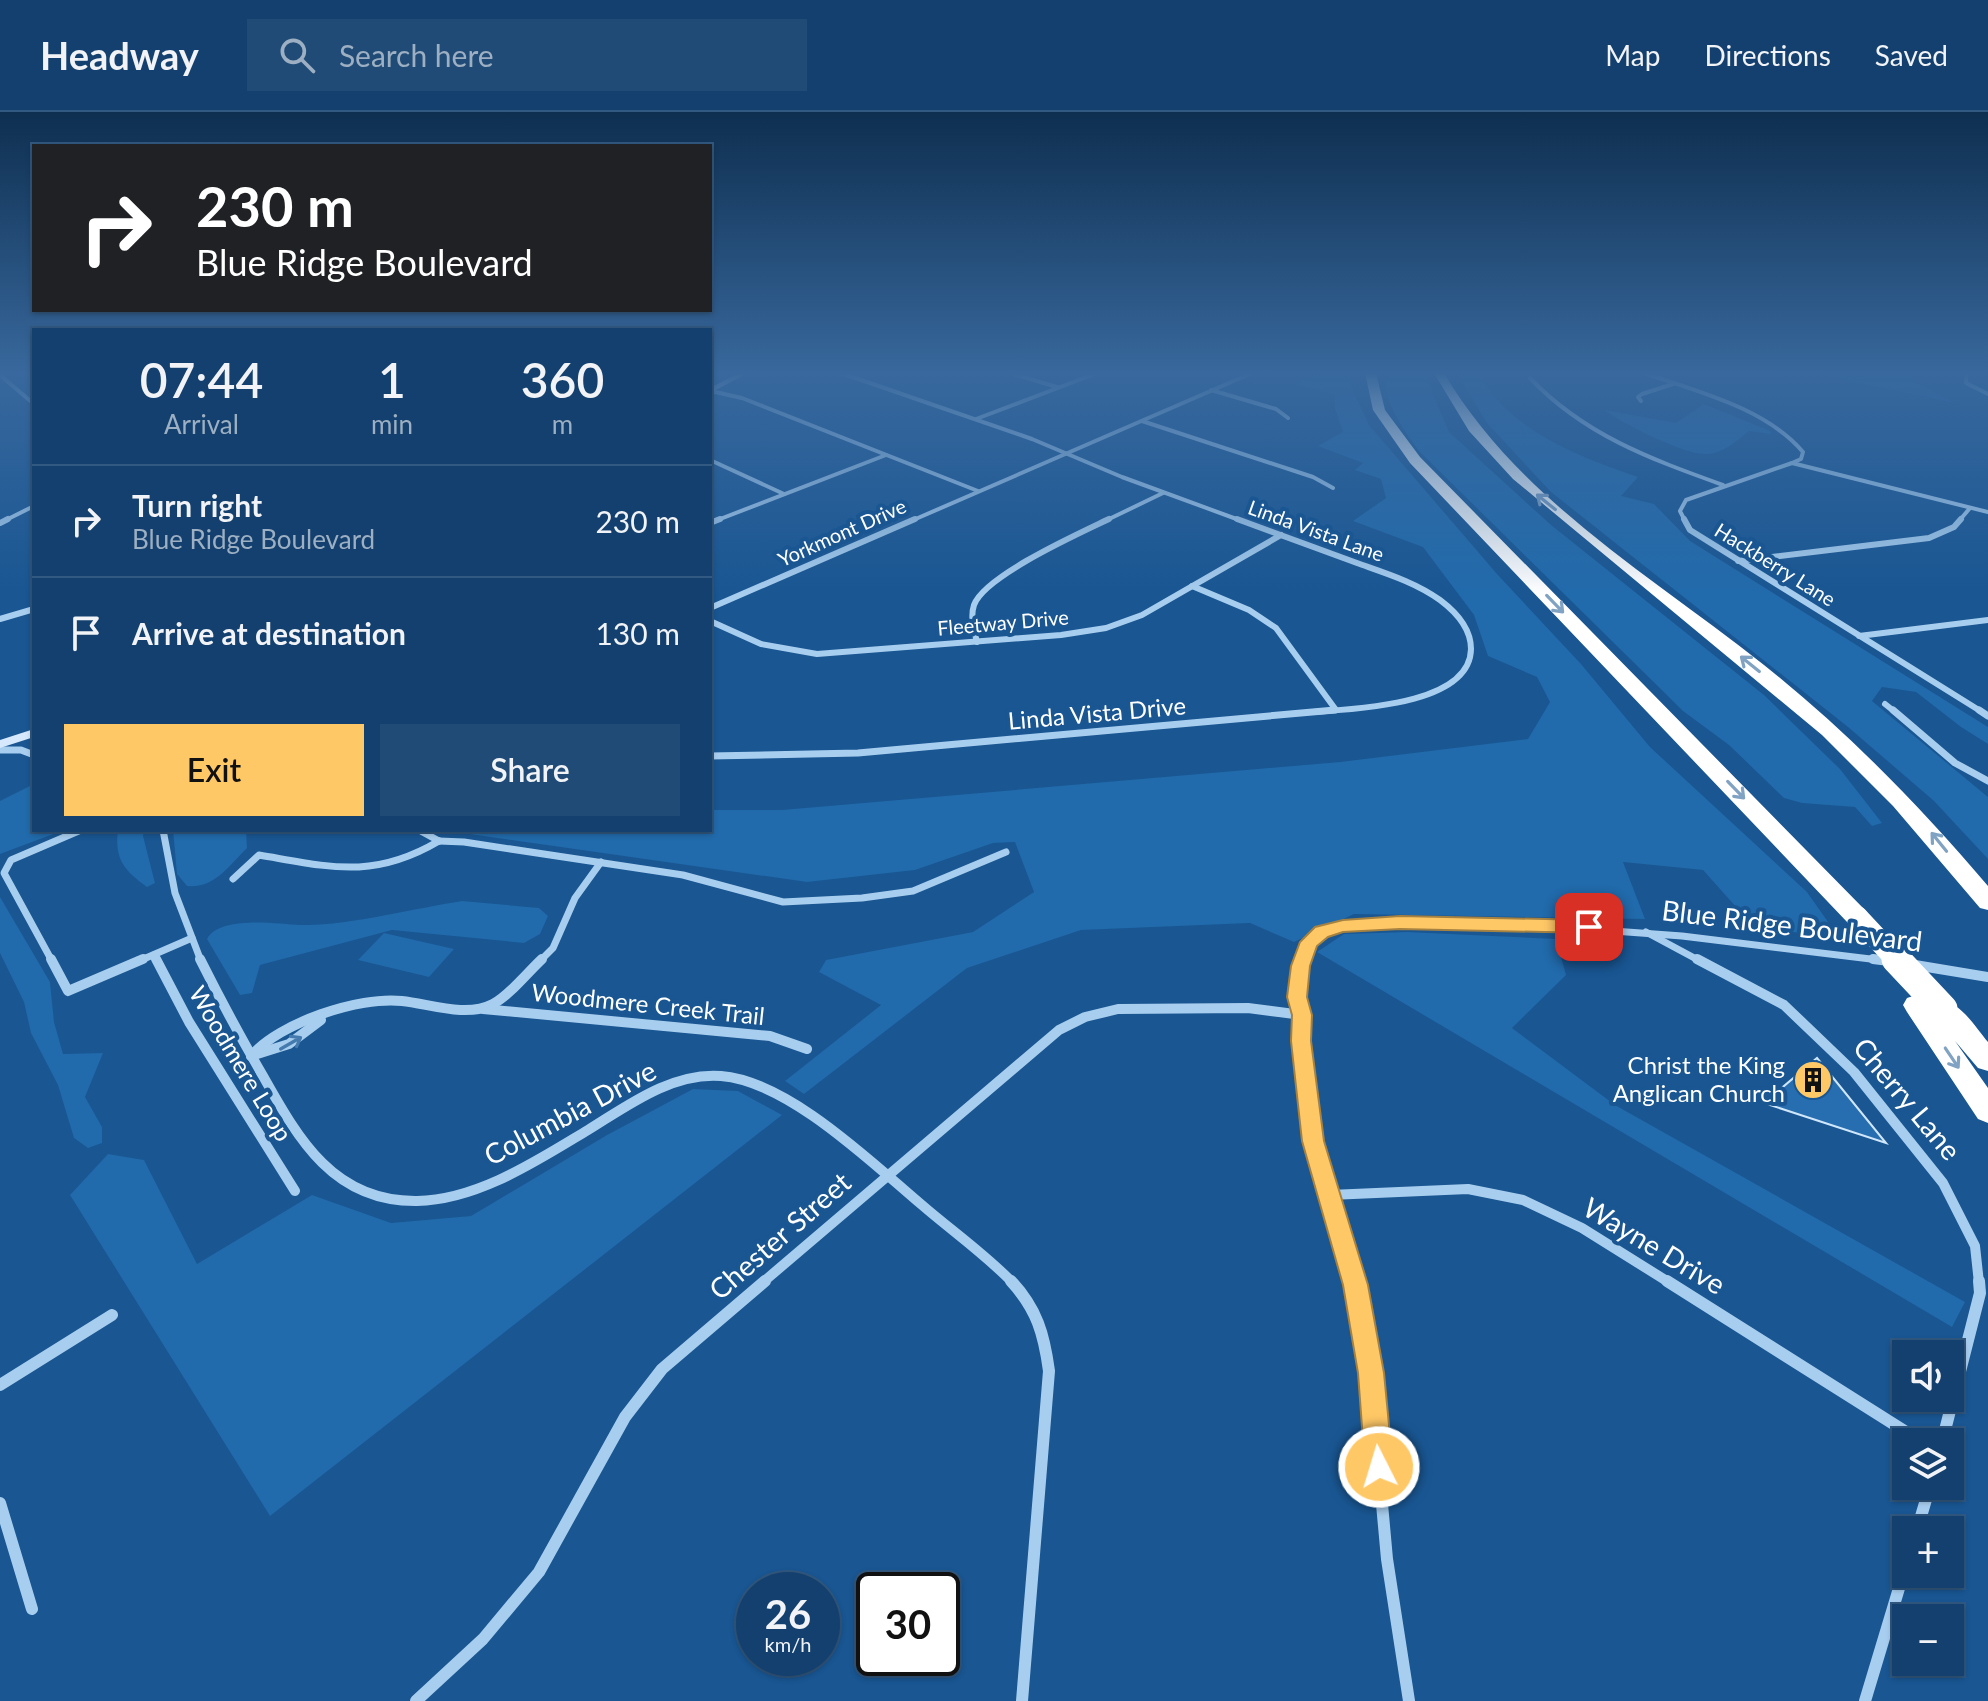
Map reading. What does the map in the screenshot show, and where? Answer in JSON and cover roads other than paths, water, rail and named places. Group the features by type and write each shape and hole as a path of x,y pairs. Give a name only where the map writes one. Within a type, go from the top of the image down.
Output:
{"highway":[{"path":"1404,447 1857,917 1930,1007 1988,1060"},
{"path":"1491,447 1531,490 1804,708 1862,761 1925,826 1988,902"},
{"path":"1930,1007 1988,1111"}],"main road":[{"path":"0,747 32,734"}],"street":[{"path":"866,447 978,491"},
{"name":"Linda Vista Lane","path":"1047,447 1163,493 1395,576 1436,597 1464,624 1472,642 1471,659"},
{"name":"Yorkmont Drive","path":"712,607 1081,447"},
{"path":"1221,447 1313,477 1333,488"},
{"path":"1626,447 1723,486"},
{"path":"1792,463 1801,459 1803,452 1799,447"},
{"path":"712,522 886,455"},
{"path":"712,461 784,494"},
{"path":"1792,463 1988,512"},
{"name":"Hackberry Lane","path":"1792,463 1686,500 1680,515 1695,534 1988,716"},
{"path":"977,642 972,614 977,598 989,583 1163,493"},
{"path":"0,523 32,507"},
{"path":"1737,561 1929,538 1948,531 1970,508"},
{"path":"0,514 14,517"},
{"name":"Fleetway Drive","path":"712,622 754,644 792,653 977,642 1106,628 1132,620 1281,535"},
{"path":"1192,586 1249,610 1276,628 1336,710"},
{"path":"0,619 32,610"},
{"path":"1858,636 1988,620"},
{"name":"Linda Vista Drive","path":"712,756 794,757 858,753 1397,704 1439,691 1460,677 1471,659"},
{"path":"1885,704 1955,763 1988,781"},
{"path":"0,747 32,752"},
{"path":"76,832 11,860 4,873 68,991 192,938"},
{"name":"Columbia Drive","path":"163,832 178,898 192,938 251,1056 311,1153 355,1188 398,1201 450,1198 498,1181 530,1165 640,1098 678,1082 706,1075 740,1077 771,1091 888,1175 980,1253 1032,1305 1043,1332 1049,1371 1022,1701"},
{"path":"423,832 439,841 464,842 683,875 774,900 811,901 913,891 1006,852"},
{"path":"233,879 259,855 370,870 412,858 439,841"},
{"path":"483,1009 501,999 545,958 553,948 575,898 601,862"},
{"name":"Blue Ridge Boulevard","path":"1409,1701 1388,1562 1371,1373 1355,1285 1313,1141 1301,1041 1302,1015 1297,997 1300,966 1309,942 1322,932 1343,926 1400,922 1642,930 1835,953 1988,977"},
{"name":"Cherry Lane","path":"1642,930 1784,1005 1854,1072 1943,1183 1975,1246 1980,1293 1946,1428"},
{"name":"Woodmere Loop","path":"154,955 189,1022 295,1191"},
{"name":"Woodmere Creek Trail","path":"251,1056 277,1052 325,1017 347,1006 377,1000 770,1036 807,1049"},
{"name":"Chester Street","path":"416,1701 483,1639 539,1572 625,1417 662,1369 1059,1030 1085,1017 1118,1009 1248,1008 1302,1015"},
{"name":"Wayne Drive","path":"1330,1195 1468,1189 1523,1200 1582,1228 1900,1428"},
{"path":"0,1385 112,1315"},
{"path":"0,1503 32,1609"},
{"path":"1865,1701 1899,1588"}],"place":[{"name":"Christ the King Anglican Church","path":"1813,1080"}]}
